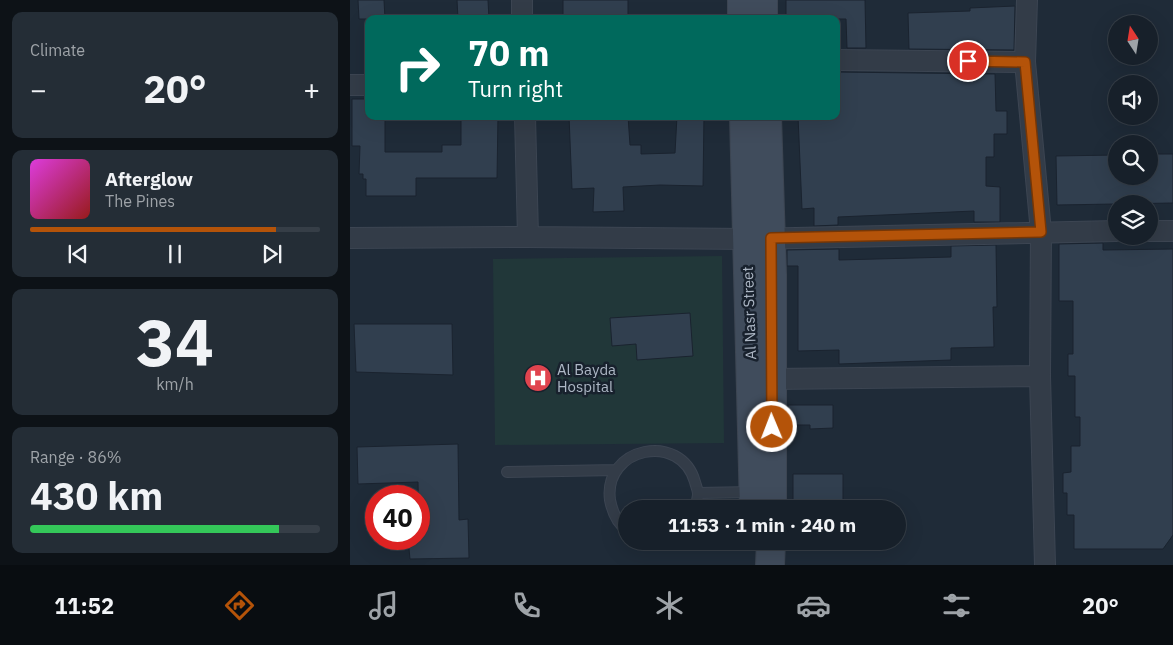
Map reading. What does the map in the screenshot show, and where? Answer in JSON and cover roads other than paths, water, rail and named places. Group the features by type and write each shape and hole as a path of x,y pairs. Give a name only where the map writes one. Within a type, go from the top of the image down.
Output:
{"street":[{"path":"522,0 522,15"},
{"path":"742,0 742,15"},
{"path":"763,0 763,15"},
{"path":"1027,0 1025,62 1041,232 1040,376 1045,565"},
{"path":"840,60 1025,62"},
{"path":"350,86 365,85"},
{"path":"525,120 528,237"},
{"name":"Al Nasr Street","path":"744,120 759,239 772,379 760,500"},
{"name":"Al Nasr Street","path":"763,459 759,239 767,120"},
{"path":"350,238 759,239 1108,231"},
{"path":"1158,231 1173,231"},
{"path":"772,379 1040,376"},
{"path":"754,550 754,565"},
{"path":"770,565 771,550"}],"lane":[{"path":"618,519 612,510 609,490 616,470 632,455 654,450 676,456 692,472 698,493 697,500"},
{"path":"506,472 616,470"},
{"path":"698,493 741,500"}],"place":[{"name":"Al Bayda Hospital","path":"538,378"}]}
